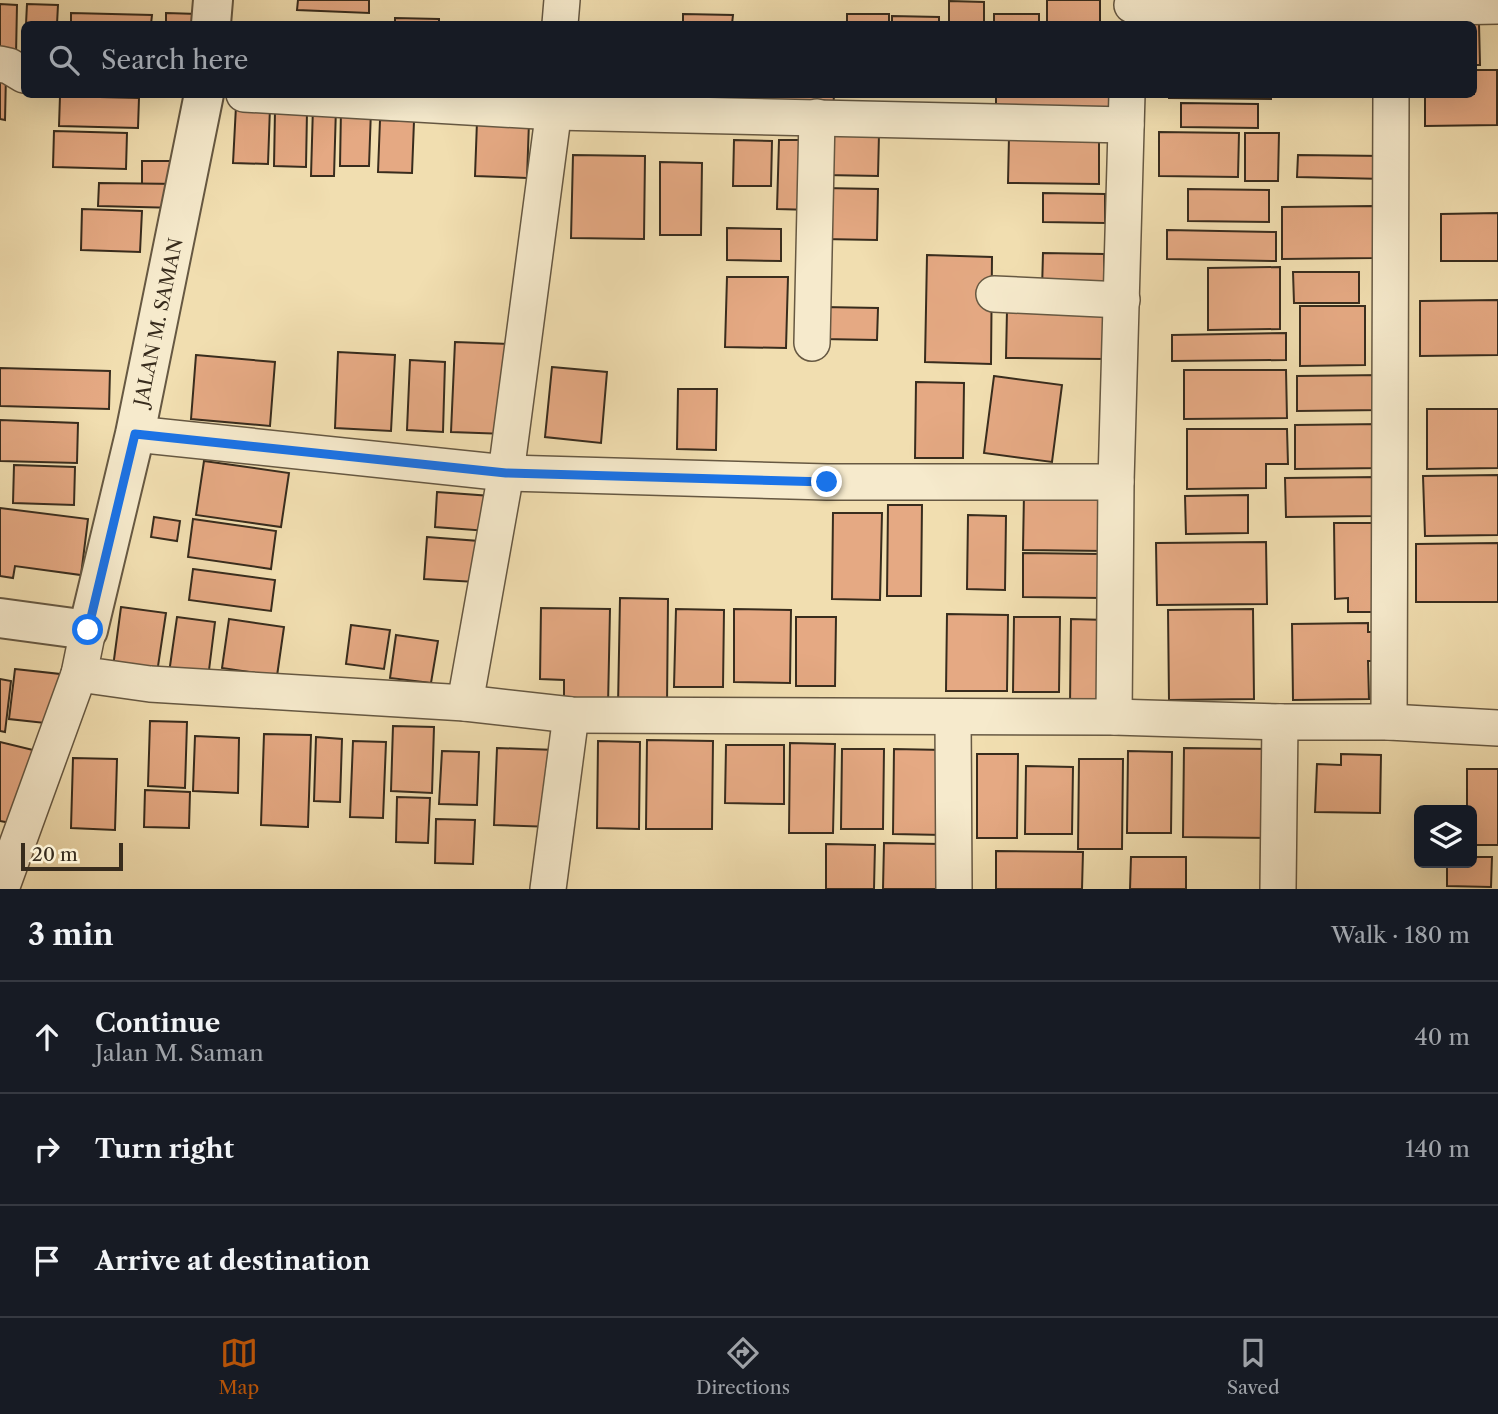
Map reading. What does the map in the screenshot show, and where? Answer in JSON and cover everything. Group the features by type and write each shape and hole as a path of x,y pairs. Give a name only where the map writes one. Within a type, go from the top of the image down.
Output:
{"street":[{"path":"211,21 213,0"},
{"path":"561,21 562,0"},
{"path":"1131,10 1401,10 1498,6"},
{"path":"0,65 9,66 21,73"},
{"name":"JALAN M. SAMAN","path":"88,630 135,434 203,98"},
{"path":"382,98 555,103 817,117 1126,110 1116,482 1114,717"},
{"path":"1389,722 1391,98"},
{"path":"465,703 506,473 555,103"},
{"path":"812,343 817,117"},
{"path":"994,294 1122,299"},
{"path":"135,434 506,473 827,482 1116,482"},
{"path":"0,618 88,630 79,674 1,889"},
{"path":"79,674 150,684 465,703 571,715 1114,717 1389,722 1498,728"},
{"path":"548,889 571,715"},
{"path":"953,717 954,889"},
{"path":"1278,889 1280,722"}],"building":[{"path":"298,0 369,0 369,13 297,10"},
{"path":"1047,0 1100,0 1100,21 1047,21"},
{"path":"949,1 984,2 984,21 949,21"},
{"path":"0,4 17,5 16,55 0,55"},
{"path":"27,4 58,5 57,21 26,21"},
{"path":"71,13 152,15 151,21 71,21"},
{"path":"166,13 198,14 198,21 166,21"},
{"path":"683,14 733,15 732,21 683,21"},
{"path":"847,14 889,14 889,21 847,21"},
{"path":"994,14 1039,14 1039,21 994,21"},
{"path":"892,16 939,17 939,21 892,21"},
{"path":"395,18 439,19 439,21 395,21"},
{"path":"1477,24 1479,24 1480,65 1477,65"},
{"path":"1477,70 1497,70 1497,125 1425,126 1425,98 1477,98"},
{"path":"0,74 6,74 5,120 0,119"},
{"path":"60,98 139,98 138,128 59,126"},
{"path":"768,98 834,98 833,113 767,111"},
{"path":"996,98 1110,98 1109,108 996,106"},
{"path":"1169,98 1271,98 1271,99"},
{"path":"1181,103 1258,104 1258,128 1181,127"},
{"path":"236,106 270,107 268,164 233,163"},
{"path":"313,106 336,107 334,176 311,176"},
{"path":"341,109 371,110 369,166 340,166"},
{"path":"275,110 307,111 306,167 274,166"},
{"path":"380,120 414,121 412,173 378,172"},
{"path":"477,121 529,122 527,178 475,176"},
{"path":"54,131 127,133 126,169 53,167"},
{"path":"1159,132 1239,133 1238,177 1159,176"},
{"path":"826,133 879,134 878,176 825,175"},
{"path":"1245,133 1279,133 1278,181 1245,181"},
{"path":"1009,136 1099,137 1099,184 1008,183"},
{"path":"734,140 772,141 771,186 733,186"},
{"path":"779,140 813,140 812,210 777,209"},
{"path":"573,155 645,156 644,239 571,238"},
{"path":"1298,155 1384,156 1384,179 1297,177"},
{"path":"142,161 180,161 180,184 142,184"},
{"path":"660,162 702,163 701,235 660,235"},
{"path":"99,183 180,184 179,208 98,206"},
{"path":"823,188 878,189 877,240 823,239"},
{"path":"1188,189 1269,190 1269,222 1188,221"},
{"path":"1043,193 1105,194 1105,223 1043,222"},
{"path":"1373,206 1373,258 1282,259 1282,207"},
{"path":"82,209 142,211 140,252 81,250"},
{"path":"1498,213 1498,261 1441,261 1441,214"},
{"path":"727,228 781,229 781,261 727,260"},
{"path":"1167,230 1276,232 1276,261 1167,259"},
{"path":"1043,253 1104,254 1104,291 1042,290"},
{"path":"927,255 992,257 991,364 925,362"},
{"path":"1280,267 1280,329 1208,330 1208,268"},
{"path":"1293,272 1359,272 1359,303 1294,303"},
{"path":"727,277 788,277 786,348 725,347"},
{"path":"1498,300 1498,355 1420,356 1420,301"},
{"path":"1300,306 1365,306 1365,365 1300,366"},
{"path":"823,307 878,308 877,340 823,339"},
{"path":"1007,310 1105,311 1105,359 1006,358"},
{"path":"1286,333 1286,360 1172,361 1172,335"},
{"path":"455,342 511,344 506,434 451,432"},
{"path":"338,352 395,355 391,431 335,428"},
{"path":"196,355 275,362 270,426 191,419"},
{"path":"410,360 445,362 443,432 407,430"},
{"path":"552,367 607,372 601,443 545,437"},
{"path":"0,368 110,371 109,409 0,406"},
{"path":"1184,370 1286,370 1287,418 1184,419"},
{"path":"1383,375 1383,410 1297,411 1297,376"},
{"path":"994,376 1062,385 1052,462 984,453"},
{"path":"916,382 964,383 963,458 915,458"},
{"path":"678,389 717,389 716,450 677,449"},
{"path":"1427,409 1498,409 1498,468 1427,469"},
{"path":"0,420 78,423 77,463 0,461"},
{"path":"1383,424 1384,468 1295,469 1295,425"},
{"path":"1187,429 1287,429 1288,464 1266,464 1266,488 1187,489"},
{"path":"204,461 289,473 281,527 196,515"},
{"path":"14,465 75,467 74,505 13,503"},
{"path":"1498,475 1498,535 1425,536 1423,476"},
{"path":"1378,477 1378,516 1286,517 1285,478"},
{"path":"437,492 491,496 488,531 435,527"},
{"path":"1024,493 1107,495 1106,551 1023,550"},
{"path":"1248,495 1248,533 1186,534 1185,496"},
{"path":"888,505 922,505 921,596 887,596"},
{"path":"0,508 88,519 81,575 15,566 13,578 0,576"},
{"path":"833,513 882,513 880,600 832,599"},
{"path":"968,515 1006,516 1005,590 967,589"},
{"path":"154,517 180,521 177,541 151,537"},
{"path":"193,519 276,531 271,569 188,557"},
{"path":"1334,523 1389,523 1389,612 1348,612 1348,598 1335,599"},
{"path":"427,537 479,541 476,582 424,579"},
{"path":"1266,542 1267,604 1157,605 1156,543"},
{"path":"1498,543 1498,602 1416,602 1416,544"},
{"path":"1023,553 1103,554 1102,598 1023,597"},
{"path":"193,569 275,580 271,611 189,600"},
{"path":"620,598 668,599 667,706 618,706"},
{"path":"121,607 166,613 157,673 113,667"},
{"path":"541,608 610,609 608,706 564,705 564,680 540,679"},
{"path":"676,609 724,610 723,687 674,687"},
{"path":"734,609 791,610 790,683 734,682"},
{"path":"1253,609 1254,699 1169,700 1168,610"},
{"path":"947,614 1008,615 1007,691 946,691"},
{"path":"177,617 215,622 208,678 169,673"},
{"path":"796,617 836,617 835,686 796,686"},
{"path":"1014,617 1060,617 1059,692 1013,692"},
{"path":"229,619 284,627 277,676 222,668"},
{"path":"1071,619 1107,620 1106,706 1070,705"},
{"path":"1368,623 1368,632 1385,632 1386,661 1368,661 1369,699 1293,700 1292,624"},
{"path":"351,625 390,630 384,669 346,664"},
{"path":"396,635 438,641 431,683 390,678"},
{"path":"15,669 60,674 54,724 9,719"},
{"path":"0,679 11,681 5,732 0,731"},
{"path":"150,721 187,722 185,788 148,786"},
{"path":"393,726 434,727 432,793 391,791"},
{"path":"264,734 311,735 308,827 261,825"},
{"path":"195,736 239,738 238,793 193,791"},
{"path":"316,737 342,739 340,802 314,801"},
{"path":"647,740 713,741 712,829 646,829"},
{"path":"353,741 386,742 383,818 350,817"},
{"path":"598,741 640,742 639,829 597,828"},
{"path":"0,742 33,750 16,824 0,821"},
{"path":"790,743 835,744 833,833 789,833"},
{"path":"726,745 784,745 784,804 725,803"},
{"path":"497,748 556,750 554,827 494,825"},
{"path":"1184,748 1277,749 1276,838 1183,837"},
{"path":"842,749 884,749 883,829 841,829"},
{"path":"894,749 944,750 943,835 893,834"},
{"path":"442,751 479,752 477,805 439,804"},
{"path":"1128,751 1172,752 1171,833 1127,833"},
{"path":"977,754 1018,754 1017,838 977,838"},
{"path":"1341,754 1381,755 1380,813 1315,812 1317,764 1341,765"},
{"path":"73,758 117,759 115,830 71,828"},
{"path":"1079,759 1123,759 1122,849 1078,849"},
{"path":"1026,766 1073,767 1072,834 1025,834"},
{"path":"1467,769 1498,769 1498,845 1477,845 1477,805 1467,805"},
{"path":"145,790 190,792 189,828 144,827"},
{"path":"397,797 430,798 428,843 396,842"},
{"path":"436,819 475,820 473,864 435,863"},
{"path":"884,843 941,844 940,889 883,889"},
{"path":"826,844 875,845 874,889 826,889"},
{"path":"996,851 1083,852 1082,889 996,889"},
{"path":"1131,857 1186,857 1186,889 1130,889"},
{"path":"1477,857 1492,857 1491,887 1447,886 1447,868 1477,868"}],"route":[{"path":"88,630 135,434 506,473 827,482"}]}
